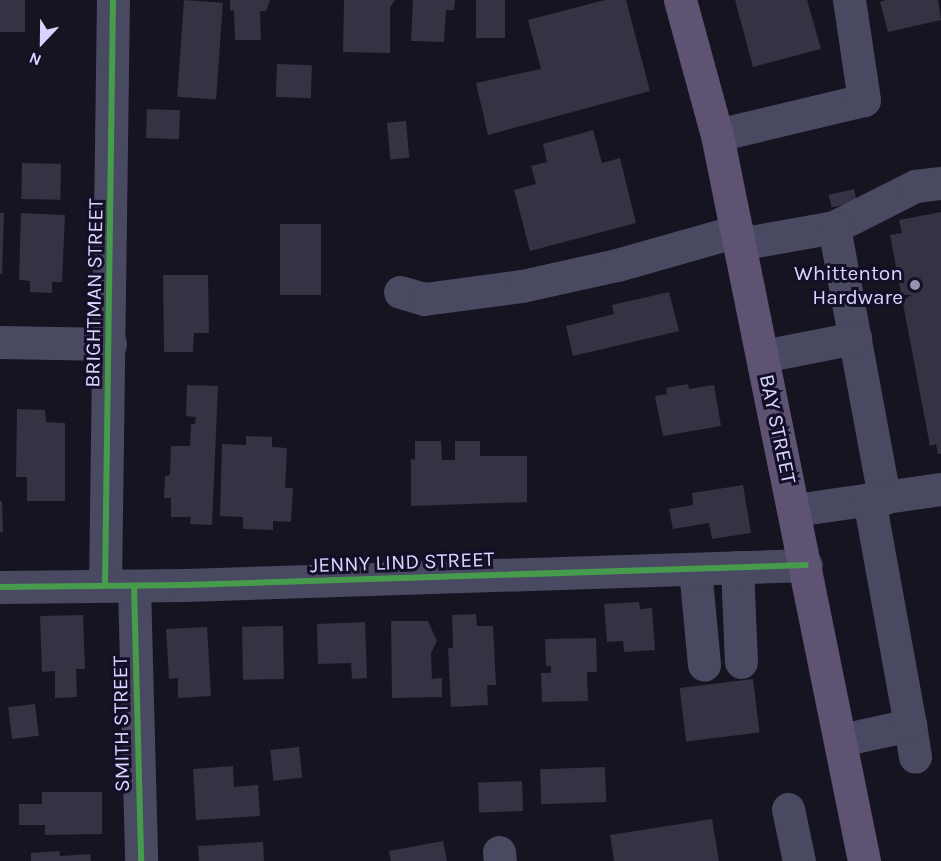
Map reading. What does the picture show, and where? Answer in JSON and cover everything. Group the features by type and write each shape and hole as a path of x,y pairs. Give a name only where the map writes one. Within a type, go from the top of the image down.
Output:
{"main road":[{"name":"BAY STREET","path":"680,0 717,135 795,510 864,861"}],"street":[{"name":"BRIGHTMAN STREET","path":"113,0 110,344 119,586"},
{"path":"717,135 864,100 849,0"},
{"path":"400,292 424,298 522,286 738,237 834,226 915,186 941,183"},
{"path":"834,226 855,338 915,757"},
{"path":"763,356 855,338"},
{"path":"0,342 110,344"},
{"path":"795,510 941,489"},
{"name":"JENNY LIND STREET","path":"0,587 119,586 806,565"},
{"path":"737,567 741,662"},
{"path":"695,569 704,665"},
{"name":"SMITH STREET","path":"119,586 141,861"},
{"path":"840,740 910,725"},
{"path":"788,809 799,861"}],"building":[{"path":"0,0 25,0 25,32 0,32"},
{"path":"184,0 223,3 216,99 177,97"},
{"path":"230,0 270,0 266,11 260,11 261,40 235,40 234,10 230,11"},
{"path":"344,0 395,0 390,7 390,53 343,52"},
{"path":"413,0 455,0 454,10 446,10 444,42 411,41"},
{"path":"476,0 505,0 505,38 476,38"},
{"path":"605,0 626,0 650,91 488,135 476,83 541,69 528,20"},
{"path":"735,0 807,0 821,49 753,67"},
{"path":"938,0 941,20 888,32 880,2"},
{"path":"277,64 312,65 311,98 276,97"},
{"path":"147,109 180,110 179,139 146,138"},
{"path":"406,121 409,158 390,160 387,123"},
{"path":"593,130 602,163 620,158 636,223 530,251 514,190 536,184 531,166 547,162 543,144"},
{"path":"22,163 61,164 60,200 21,199"},
{"path":"854,189 857,202 832,208 829,195"},
{"path":"941,212 941,454 938,454 936,444 930,446 890,235 902,233 899,220"},
{"path":"0,213 4,213 2,274 0,274"},
{"path":"21,213 65,215 62,282 52,282 52,293 30,292 30,281 19,280"},
{"path":"280,224 321,224 321,295 280,295"},
{"path":"163,275 208,275 209,333 194,333 193,352 164,352"},
{"path":"669,292 679,331 573,356 566,326 614,314 612,305"},
{"path":"688,384 689,389 714,385 721,426 663,436 655,396 667,394 666,388"},
{"path":"187,385 218,386 212,525 190,524 191,517 171,517 171,498 164,498 165,476 170,475 171,446 190,446 191,424 195,424 196,417 186,416"},
{"path":"17,409 45,410 46,422 65,423 65,501 27,501 27,477 16,477"},
{"path":"246,436 272,437 272,447 287,448 285,488 293,488 291,522 273,521 273,530 243,529 243,517 220,516 222,444 246,445"},
{"path":"415,441 441,441 442,460 455,460 455,441 480,441 480,456 527,456 527,502 411,506 411,459 415,460"},
{"path":"743,485 751,533 712,539 709,523 673,529 669,509 693,505 692,493"},
{"path":"0,501 2,501 3,532 0,532"},
{"path":"639,602 640,609 652,608 655,650 624,652 623,641 607,642 604,604"},
{"path":"476,614 477,626 493,626 496,685 487,685 488,705 451,707 448,648 453,648 452,615"},
{"path":"83,615 85,669 76,669 77,697 55,698 55,671 42,672 40,616"},
{"path":"391,621 428,621 437,641 431,653 432,679 442,678 442,697 392,698"},
{"path":"365,622 367,678 352,679 351,663 318,664 317,624"},
{"path":"283,626 284,679 243,680 242,627"},
{"path":"207,627 211,696 178,698 178,678 169,679 166,629"},
{"path":"596,638 597,672 587,672 588,701 542,702 541,673 551,673 551,666 546,666 545,639"},
{"path":"753,679 760,733 686,742 680,688"},
{"path":"35,704 39,736 12,739 8,707"},
{"path":"299,747 302,778 273,781 270,750"},
{"path":"233,766 234,787 258,785 260,816 196,820 193,769"},
{"path":"605,767 606,802 541,804 540,769"},
{"path":"522,781 523,811 479,813 478,783"},
{"path":"42,792 102,792 102,834 45,835 45,825 19,825 19,804 42,804"},
{"path":"712,819 719,861 614,861 610,835"},
{"path":"443,841 447,861 391,861 389,851"},
{"path":"263,842 264,861 199,861 198,846"},
{"path":"59,851 60,856 90,854 91,861 31,861 31,853"}],"cycle path":[{"path":"105,586 113,0"},
{"path":"0,587 185,585 806,565"},
{"path":"134,586 141,861"}],"place":[{"name":"Whittenton Hardware","path":"915,285"}]}
